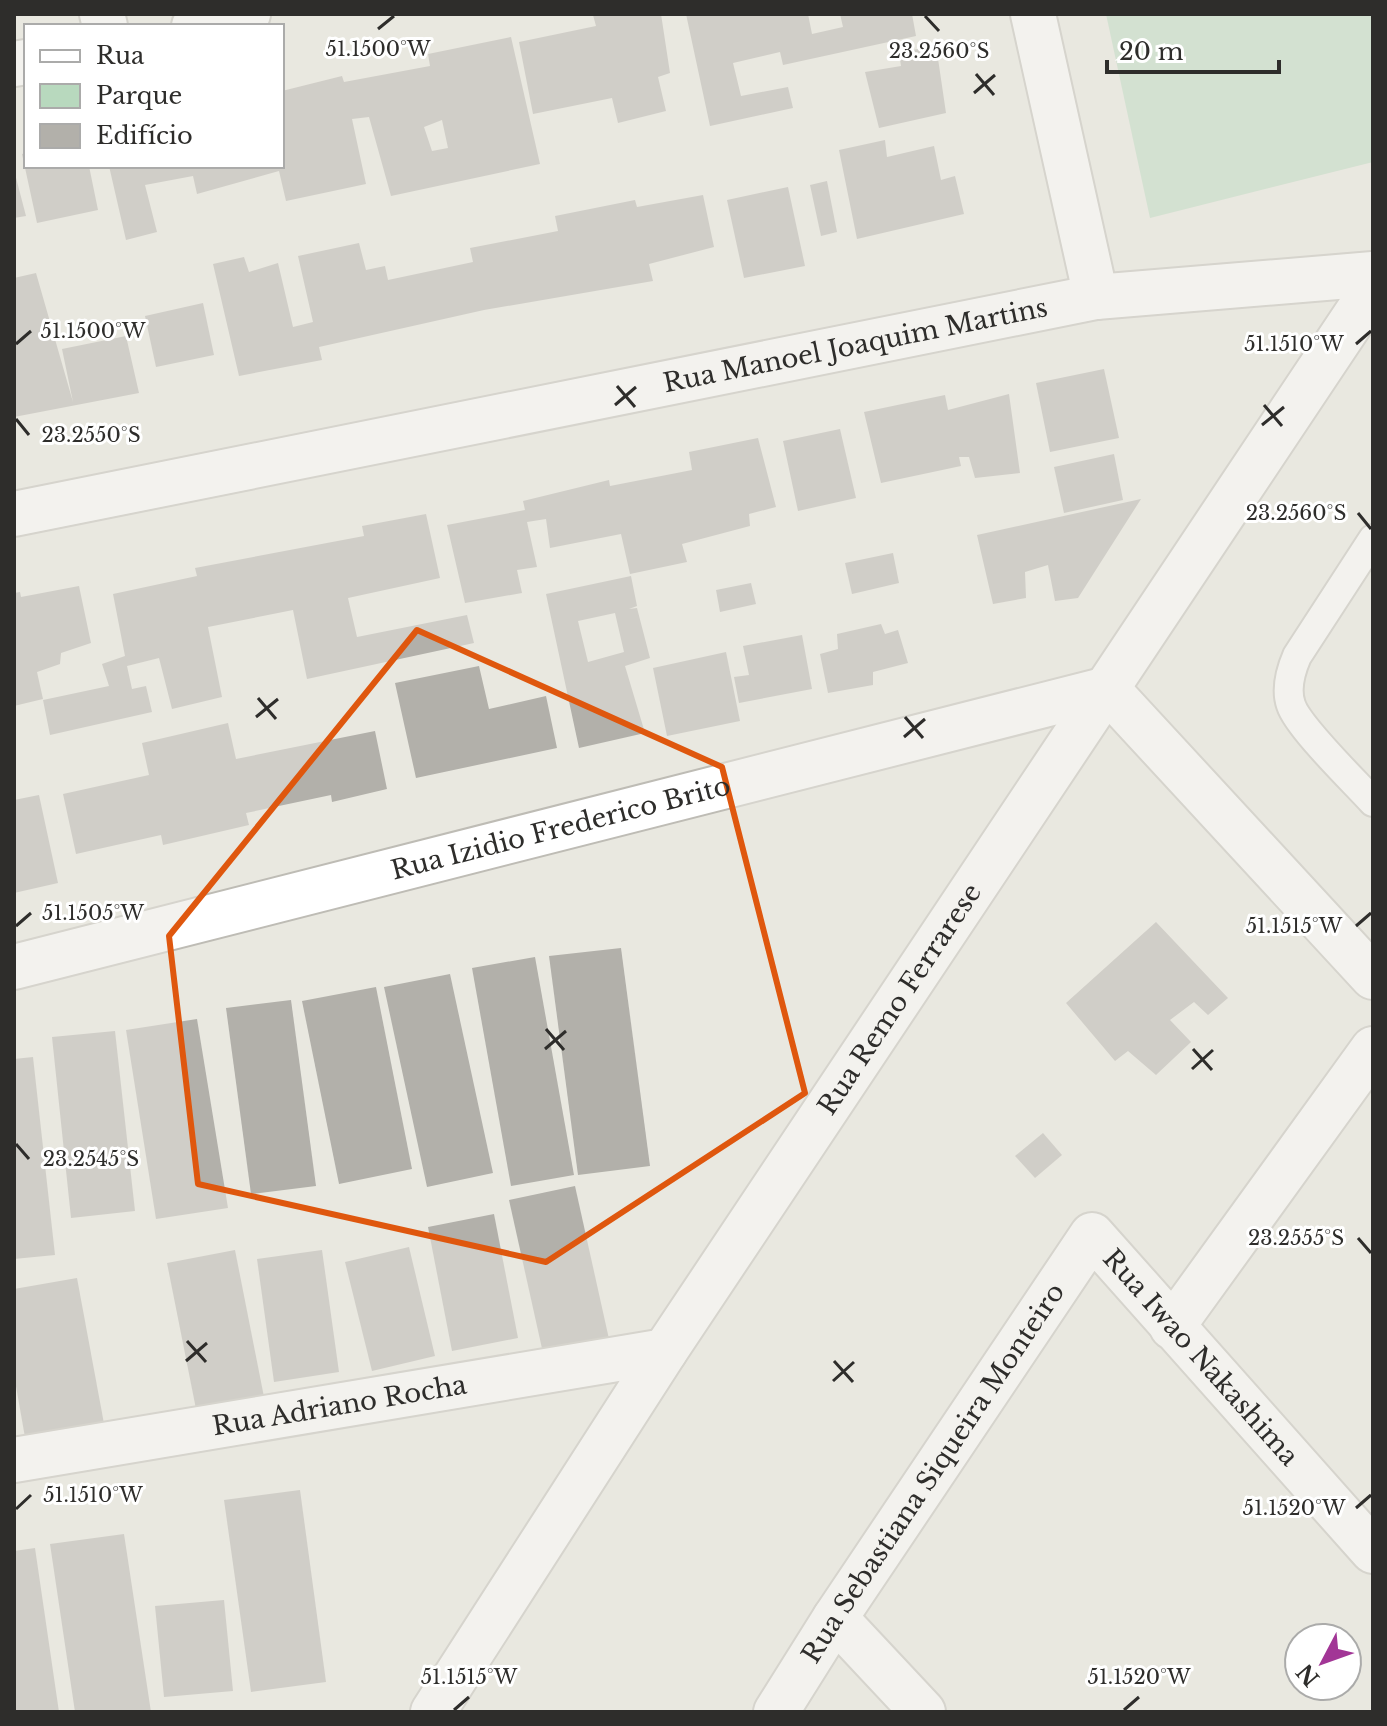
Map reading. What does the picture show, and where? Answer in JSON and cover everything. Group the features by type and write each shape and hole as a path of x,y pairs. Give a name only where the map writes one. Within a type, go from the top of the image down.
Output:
{"street":[{"path":"203,24 248,14"},
{"path":"1033,14 1096,297"},
{"name":"Rua Manoel Joaquim Martins","path":"14,514 1096,297 1373,274"},
{"name":"Rua Remo Ferrarese","path":"433,1712 665,1351 1373,289"},
{"path":"1107,689 1373,977"},
{"name":"Rua Izidio Frederico Brito","path":"14,967 1107,689"},
{"path":"1172,1327 1373,1049"},
{"name":"Rua Iwao Nakashima","path":"1092,1235 1373,1551"},
{"name":"Rua Sebastiana Siqueira Monteiro","path":"776,1712 835,1618 1092,1235"},
{"name":"Rua Adriano Rocha","path":"14,1460 665,1351"},
{"path":"835,1618 923,1712"}],"lane":[{"path":"1373,539 1297,656 1291,671 1289,697 1291,708 1299,718 1373,802"}],"highlighted area":[{"path":"417,630 722,767 805,1093 546,1262 198,1184 169,936"}],"green space":[{"path":"1106,14 1373,14 1373,162 1150,218"}],"building":[{"path":"661,14 670,73 658,77 666,111 618,123 612,98 533,114 519,42 596,26 593,15"},
{"path":"686,14 808,14 812,34 843,27 840,14 912,14 916,36 783,65 780,52 733,63 741,96 788,87 793,108 710,126"},
{"path":"511,37 540,164 391,196 369,117 352,119 366,184 286,201 279,171 197,194 193,176 145,185 157,232 126,240 109,168 284,168 284,90 342,76 344,82 430,66 428,54","holes":["442,120 448,148 432,151 424,127"]},
{"path":"936,45 946,113 879,128 865,72 901,66 899,53"},
{"path":"885,140 887,157 934,146 941,180 955,176 964,214 857,239 839,150"},
{"path":"25,168 89,168 98,210 37,223"},
{"path":"14,170 26,216 14,218"},
{"path":"827,181 837,232 821,236 810,185"},
{"path":"788,187 805,266 744,278 727,200"},
{"path":"703,195 714,247 649,264 653,281 484,310 319,347 322,360 239,376 213,264 244,257 249,272 278,263 293,327 313,322 298,256 359,243 366,270 385,266 388,280 473,262 470,248 558,231 555,216 635,200 637,207"},
{"path":"36,273 73,402 62,349 126,336 139,393 14,417 14,278"},
{"path":"203,303 214,355 156,367 145,316"},
{"path":"1104,369 1119,438 1050,452 1036,383"},
{"path":"1009,394 1020,473 975,478 969,457 959,457 961,466 881,483 864,412 945,395 948,410"},
{"path":"840,429 856,498 798,511 783,441"},
{"path":"758,438 776,507 749,514 750,526 682,544 687,562 630,574 621,534 550,548 546,519 527,522 537,567 517,570 522,593 465,603 447,525 525,510 523,501 609,480 610,486 692,470 689,452"},
{"path":"1114,454 1123,500 1064,513 1054,467"},
{"path":"1141,499 1078,598 1055,601 1048,565 1025,572 1026,598 993,604 977,535"},
{"path":"426,514 440,578 348,598 357,637 467,615 474,643 307,679 293,610 208,627 222,697 172,709 159,658 127,666 132,689 146,686 152,712 50,735 43,700 109,686 102,664 125,656 113,594 197,576 195,568 364,536 362,526"},
{"path":"893,553 899,583 852,594 845,563"},
{"path":"631,576 637,606 629,609 637,608 650,658 625,666 645,733 579,748 546,594","holes":["615,613 624,652 588,662 578,621"]},
{"path":"751,583 756,604 720,612 716,590"},
{"path":"79,586 91,643 61,653 60,664 37,672 43,699 14,706 14,593 20,592 21,597"},
{"path":"881,624 885,634 898,630 908,663 873,672 873,685 828,693 820,654 838,649 837,634"},
{"path":"802,635 812,689 739,703 734,677 749,675 743,646"},
{"path":"726,652 740,721 667,736 653,668"},
{"path":"479,666 489,709 546,696 557,748 416,778 395,683"},
{"path":"228,723 236,759 375,731 387,789 332,802 331,795 246,813 249,825 163,845 161,835 76,854 63,794 149,775 142,743"},
{"path":"39,795 58,883 14,893 14,800"},
{"path":"1156,922 1228,998 1208,1015 1194,1002 1170,1020 1191,1042 1156,1075 1128,1051 1115,1061 1066,1003"},
{"path":"621,948 650,1166 578,1175 549,956"},
{"path":"535,957 574,1175 511,1186 472,968"},
{"path":"450,974 493,1173 427,1187 384,987"},
{"path":"376,987 412,1169 339,1184 302,1001"},
{"path":"291,1000 316,1186 251,1194 226,1008"},
{"path":"197,1019 228,1208 156,1219 126,1030"},
{"path":"115,1031 135,1211 71,1218 52,1037"},
{"path":"33,1057 55,1255 14,1259 14,1059"},
{"path":"1043,1133 1062,1155 1035,1178 1015,1156"},
{"path":"575,1186 609,1339 543,1353 509,1200"},
{"path":"494,1214 518,1338 452,1351 428,1227"},
{"path":"409,1247 435,1356 372,1371 345,1262"},
{"path":"235,1250 265,1402 197,1414 167,1263"},
{"path":"322,1250 339,1372 274,1382 257,1259"},
{"path":"77,1278 105,1429 26,1443 14,1375 14,1289"},
{"path":"300,1490 326,1682 251,1692 224,1500"},
{"path":"124,1534 151,1712 75,1712 50,1544"},
{"path":"35,1548 59,1712 14,1712 14,1551"},
{"path":"224,1600 233,1691 164,1697 155,1606"}]}
